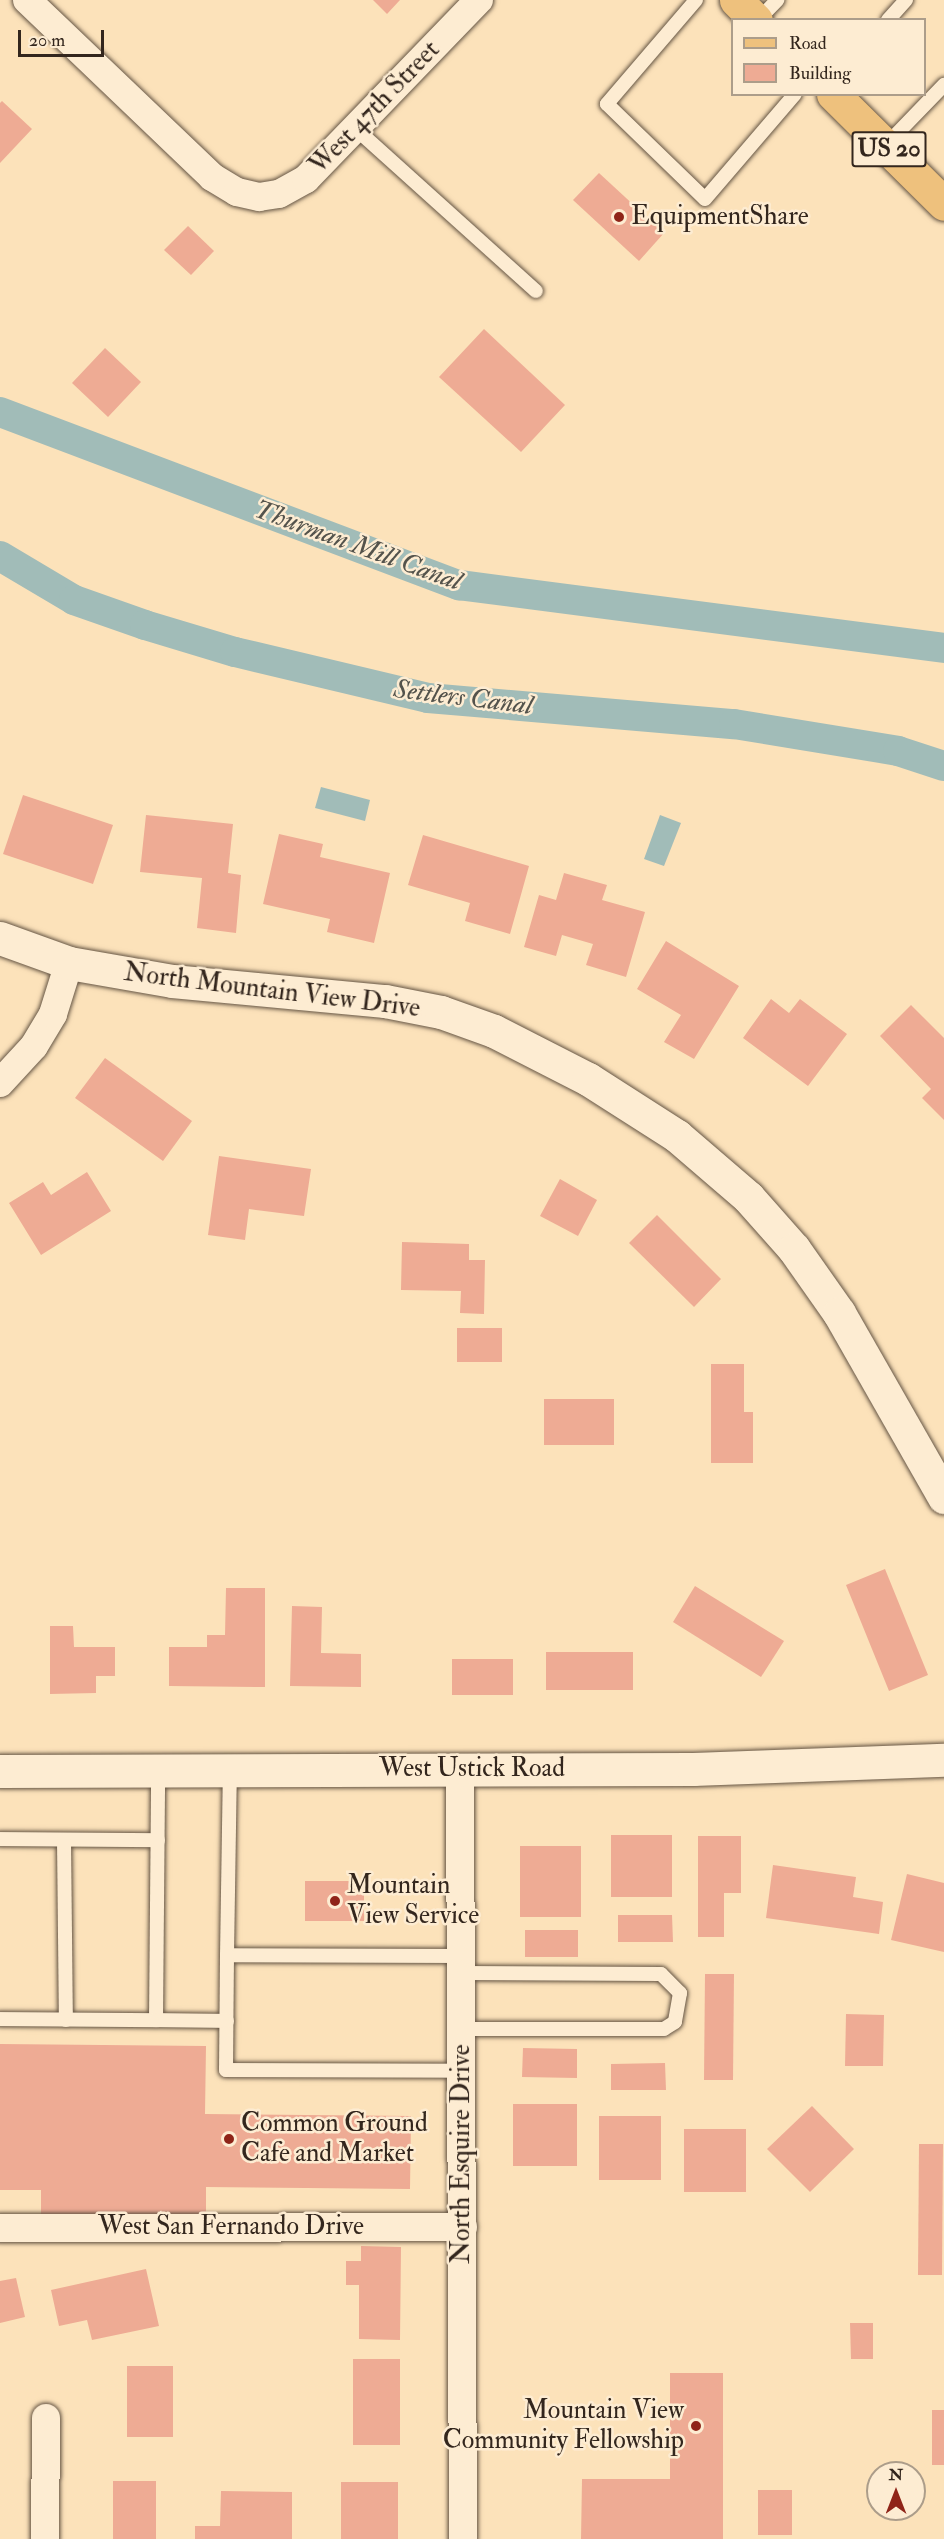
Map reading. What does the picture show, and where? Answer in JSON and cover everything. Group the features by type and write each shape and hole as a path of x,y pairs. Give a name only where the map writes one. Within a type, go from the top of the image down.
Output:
{"main road":[{"path":"736,0 755,18"},
{"name":"US 20","path":"836,96 944,204"}],"street":[{"name":"West 47th Street","path":"27,0 212,177 237,192 259,197 279,194 306,179 479,0"},
{"name":"North Mountain View Drive","path":"0,938 69,963 172,981 385,1001 441,1012 494,1031 588,1079 677,1136 748,1197 794,1249 839,1313 944,1497"},
{"path":"0,1083 34,1046 53,1014 69,963"},
{"name":"West Ustick Road","path":"0,1771 693,1769 944,1760"},
{"name":"North Esquire Drive","path":"460,1769 463,2539"},
{"name":"West San Fernando Drive","path":"0,2228 463,2227"},
{"path":"45,2539 46,2418"}],"lane":[{"path":"696,0 607,104 705,199 793,96"},
{"path":"759,18 777,0"},
{"path":"890,18 906,0"},
{"path":"885,146 944,85"},
{"path":"356,129 536,291"},
{"path":"156,2020 158,1770"},
{"path":"231,1770 226,2070 462,2071"},
{"path":"0,1839 158,1840"},
{"path":"64,1840 66,2020"},
{"path":"227,1955 661,1974 680,1993 675,2022 664,2028 462,2028"},
{"path":"0,2019 227,2021"}],"water":[{"path":"321,787 370,800 365,821 315,808"},
{"path":"660,815 681,823 664,866 644,859"}],"building":[{"path":"373,0 400,0 387,14"},
{"path":"2,101 32,129 0,163 0,103"},
{"name":"EquipmentShare","path":"599,173 664,233 639,261 573,200"},
{"path":"188,226 214,251 191,275 164,250"},
{"path":"484,329 565,405 521,452 439,377"},
{"path":"105,348 141,382 108,417 72,383"},
{"path":"23,795 113,825 93,884 3,854"},
{"path":"146,815 233,824 228,873 241,875 236,933 197,928 202,878 140,872"},
{"path":"279,834 323,844 320,857 390,873 374,943 327,932 330,919 263,904"},
{"path":"423,835 529,866 510,934 465,921 470,903 408,885"},
{"path":"564,873 607,885 602,900 645,912 626,977 586,965 593,944 562,935 556,956 524,947 539,895 556,900"},
{"path":"666,941 739,986 694,1059 664,1042 681,1015 637,989"},
{"path":"771,999 789,1013 800,999 847,1034 808,1086 743,1038"},
{"path":"911,1005 944,1038 944,1120 922,1098 931,1089 880,1036"},
{"path":"105,1058 192,1121 163,1161 75,1098"},
{"path":"219,1156 311,1169 304,1216 249,1209 245,1240 208,1235"},
{"path":"87,1172 111,1211 41,1255 9,1203 43,1182 51,1195"},
{"path":"560,1179 597,1200 578,1236 540,1216"},
{"path":"657,1215 721,1279 694,1307 629,1243"},
{"path":"402,1242 469,1244 469,1260 485,1260 484,1314 460,1313 461,1291 401,1290"},
{"path":"457,1328 502,1328 502,1362 457,1362"},
{"path":"711,1364 744,1364 744,1412 753,1412 753,1463 711,1463"},
{"path":"544,1399 614,1399 614,1445 544,1445"},
{"path":"885,1569 928,1675 889,1691 846,1585"},
{"path":"695,1586 784,1641 761,1677 673,1622"},
{"path":"226,1588 265,1588 265,1687 169,1686 169,1647 207,1647 207,1635 225,1635"},
{"path":"292,1606 322,1607 321,1653 361,1654 361,1687 290,1686"},
{"path":"50,1626 73,1626 74,1647 115,1647 115,1676 96,1676 96,1693 50,1694"},
{"path":"546,1652 633,1652 633,1690 546,1690"},
{"path":"452,1659 513,1659 513,1695 452,1695"},
{"path":"611,1835 672,1835 672,1897 611,1897"},
{"path":"698,1836 741,1836 741,1893 724,1893 724,1937 698,1937"},
{"path":"520,1846 581,1846 581,1917 520,1917"},
{"path":"773,1865 856,1877 853,1897 883,1902 879,1934 766,1918"},
{"path":"907,1874 944,1883 944,1952 891,1940"},
{"name":"Mountain View Service","path":"305,1881 364,1881 364,1921 305,1921"},
{"path":"618,1915 672,1915 673,1942 618,1942"},
{"path":"525,1930 578,1930 578,1957 525,1957"},
{"path":"705,1974 734,1974 733,2080 704,2080"},
{"path":"846,2014 884,2015 883,2066 845,2066"},
{"path":"0,2044 206,2046 205,2114 411,2116 410,2189 206,2187 206,2218 41,2217 41,2190 0,2190"},
{"path":"523,2048 577,2049 577,2078 522,2077"},
{"path":"665,2063 666,2090 611,2090 611,2064"},
{"path":"513,2104 577,2104 577,2166 513,2166"},
{"path":"812,2106 854,2149 810,2192 767,2149"},
{"path":"599,2116 661,2116 661,2180 599,2180"},
{"path":"684,2129 746,2129 746,2192 684,2192"},
{"path":"919,2144 943,2144 942,2275 918,2275"},
{"path":"361,2246 401,2247 400,2340 359,2339 359,2285 346,2285 346,2261 361,2261"},
{"path":"146,2269 159,2326 92,2340 87,2320 59,2326 51,2290"},
{"path":"16,2278 25,2317 0,2323 0,2281"},
{"path":"850,2323 873,2323 873,2359 851,2359"},
{"path":"353,2359 400,2359 400,2445 353,2445"},
{"path":"127,2366 173,2366 173,2437 127,2437"},
{"name":"Mountain View Community Fellowship","path":"670,2373 723,2373 723,2539 581,2539 582,2479 670,2479"},
{"path":"932,2410 944,2410 944,2465 932,2465"},
{"path":"113,2481 156,2481 156,2539 113,2539"},
{"path":"341,2482 398,2482 398,2539 341,2539"},
{"path":"758,2490 792,2490 792,2535 758,2535"},
{"path":"221,2491 292,2492 292,2539 195,2539 195,2526 220,2526"}],"waterway":[{"name":"Thurman Mill Canal","path":"0,412 459,585 944,648"},
{"name":"Settlers Canal","path":"0,556 74,600 145,625 235,652 428,698 734,724 898,751 944,766"}],"place":[{"name":"EquipmentShare","path":"619,217"},
{"name":"Mountain View Service","path":"335,1901"},
{"name":"Common Ground Cafe and Market","path":"229,2139"},
{"name":"Mountain View Community Fellowship","path":"696,2426"}]}
